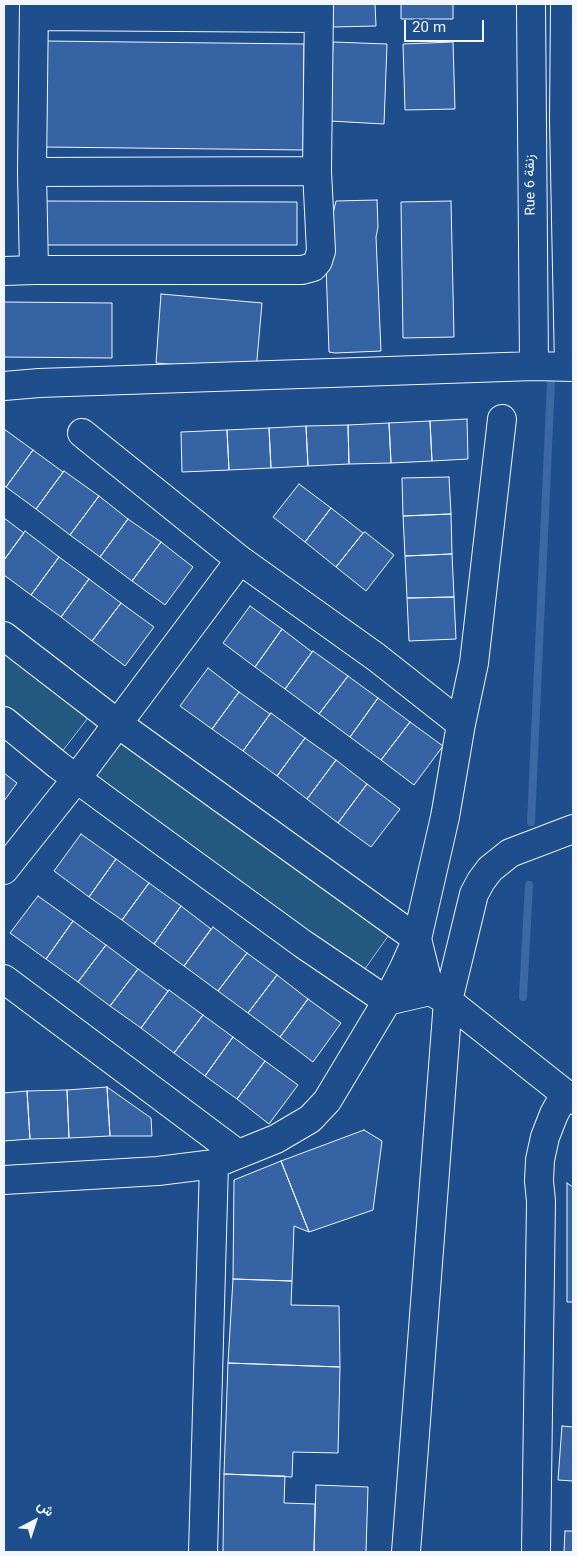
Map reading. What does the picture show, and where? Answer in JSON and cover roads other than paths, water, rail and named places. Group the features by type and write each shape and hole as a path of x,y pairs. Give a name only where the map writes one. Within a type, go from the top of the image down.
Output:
{"street":[{"name":"Rue 6 زنقة","path":"532,4 531,118 534,366"},
{"path":"4,386 534,366 571,367 569,121 565,4"},
{"path":"4,271 302,270 313,267 318,261 321,251 317,171 318,11 34,10 32,172 34,270"},
{"path":"531,118 569,121"},
{"path":"32,172 317,171"},
{"path":"4,1180 158,1171 226,1159 276,1139 310,1119 328,1101 387,1001 417,939 445,818 461,724 474,663 502,419"},
{"path":"82,434 240,560 376,657 461,724"},
{"path":"4,870 77,778 240,560"},
{"path":"4,636 117,723 417,939 439,996 569,1097 554,1114 545,1137 540,1160 536,1552"},
{"path":"4,721 77,778 287,933 387,1001 439,996"},
{"path":"406,1552 439,996 474,894 490,869 510,853 573,829"},
{"path":"4,979 226,1159"},
{"path":"202,1552 226,1159"}],"waterway":[{"path":"531,822 551,382"},
{"path":"523,997 529,885"}]}
